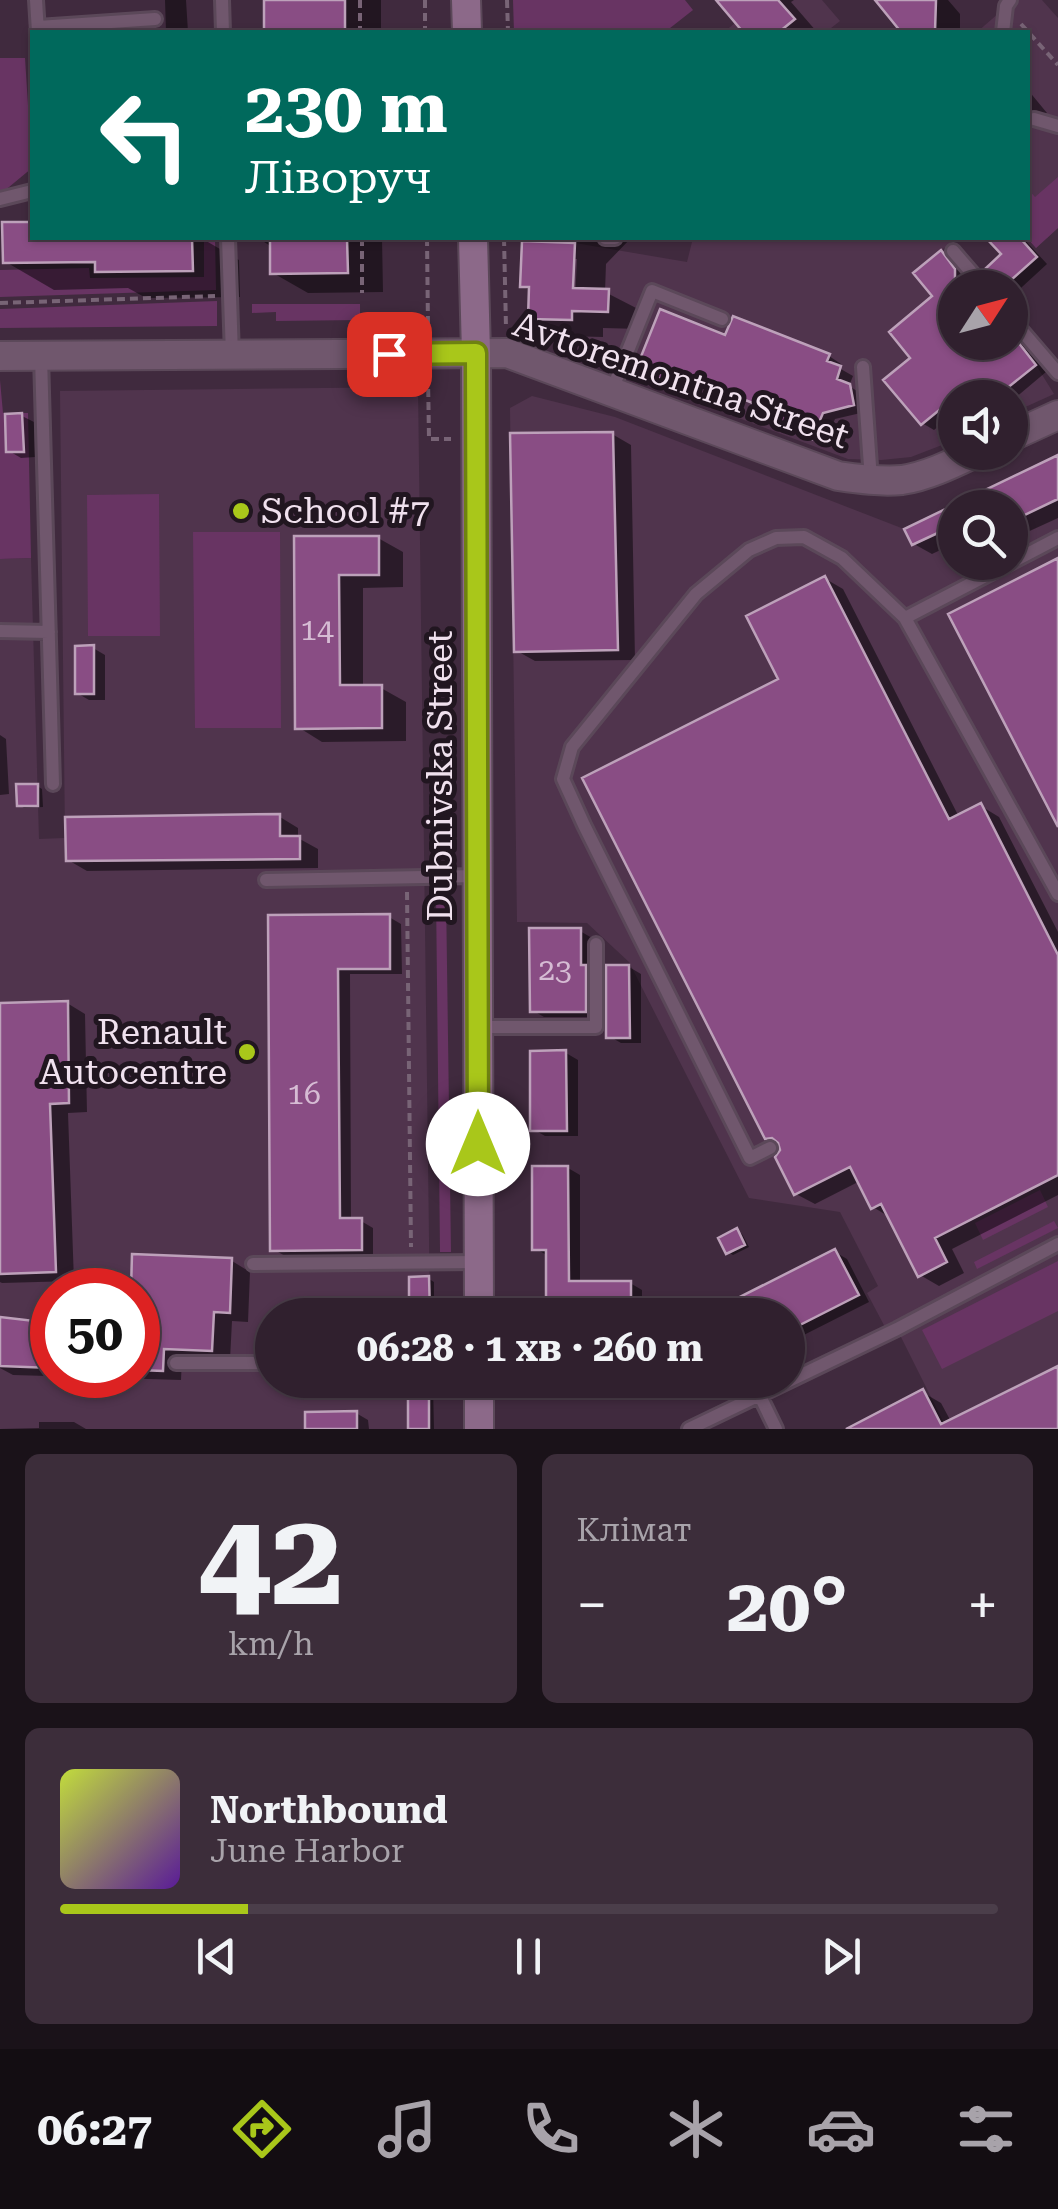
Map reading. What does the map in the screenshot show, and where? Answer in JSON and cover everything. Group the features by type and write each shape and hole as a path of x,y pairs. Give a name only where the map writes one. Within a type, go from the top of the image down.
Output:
{"main road":[{"path":"466,0 467,30"},
{"name":"Dubnivska Street","path":"473,240 479,1298"},
{"path":"479,1398 479,1429"}],"street":[{"name":"Avtoremontna Street","path":"0,356 507,353 838,476 903,480 938,469"},
{"path":"1028,429 1058,415"}],"lane":[{"path":"36,0 38,30 155,19"},
{"path":"222,0 222,30"},
{"path":"1002,30 1008,3"},
{"path":"1034,119 1058,126"},
{"path":"0,199 30,192"},
{"path":"228,240 232,355"},
{"path":"954,251 970,270"},
{"path":"612,390 652,292 722,319"},
{"path":"1028,338 1058,373"},
{"path":"41,356 53,784"},
{"path":"863,367 871,480"},
{"path":"770,1148 750,1158 563,779 572,747 696,594 749,550 776,538 804,537 842,558 905,618 1058,894"},
{"path":"905,618 1058,538"},
{"path":"0,631 49,632"},
{"path":"266,880 477,876"},
{"path":"478,1027 596,1027 596,944"},
{"path":"805,1372 1058,1244"},
{"path":"253,1264 479,1262"},
{"path":"176,1363 255,1363"},
{"path":"689,1429 751,1398"},
{"path":"761,1398 776,1429"}],"path":[{"path":"360,0 360,30"},
{"path":"425,0 425,30"},
{"path":"507,0 508,30"},
{"path":"1008,3 1030,30"},
{"path":"1030,30 1058,65"},
{"path":"362,240 362,293"},
{"path":"427,240 429,439 476,439"},
{"path":"504,240 507,353"},
{"path":"0,303 230,295"},
{"path":"407,877 412,1262"}],"shaded area":[{"path":"513,0 685,0 693,10 668,30 514,30"},
{"path":"763,0 822,0 840,21 829,30 726,30"},
{"path":"1014,0 1042,0 1058,18 1058,228 1036,248 1029,240 1030,30 979,30"},
{"path":"0,58 25,58 30,170 0,192"},
{"path":"1058,177 1058,228 1036,248 1029,240 1030,191 1035,197"},
{"path":"204,240 215,240 216,290 0,297 0,270 89,268 90,278 204,277"},
{"path":"692,240 953,240 942,250 958,270 938,270 938,360 1028,360 1028,355 1054,394 1028,406 1028,380 938,380 938,447 911,457 848,459 632,378 635,369 528,319 529,288 520,287 522,241 575,243 687,262"},
{"path":"217,301 217,326 0,328 0,309"},
{"path":"252,304 360,304 360,320 276,321 276,312 252,313"},
{"path":"0,380 3,413 28,413 31,558 0,559"},
{"path":"418,387 430,1298 255,1298 255,1398 429,1398 429,1429 0,1429 0,559 31,558 39,839 65,838 60,391"},
{"path":"532,396 615,417 904,529 938,513 938,580 1028,580 1028,490 985,490 1058,455 1058,1429 947,1429 895,1325 886,1329 867,1293 878,1286 840,1212 749,1198 629,962 587,923 517,922 510,408"},
{"path":"159,494 160,636 88,636 87,495"},
{"path":"193,532 280,532 281,728 195,728"},
{"path":"446,893 451,1252 440,1252 436,894"},
{"path":"1040,1190 1048,1207 983,1240 975,1223"},
{"path":"1054,1221 1058,1228 977,1269 974,1262"},
{"path":"1058,1261 1058,1311 942,1369 922,1330"}],"building":[{"path":"264,0 345,0 345,30 264,30"},
{"path":"716,0 778,0 795,19 781,30 741,30"},
{"path":"875,0 936,0 935,30 899,30"},
{"path":"2,222 30,222 30,240 192,240 193,271 95,272 95,262 3,263"},
{"path":"270,240 347,240 348,273 270,274"},
{"path":"988,240 1022,240 1037,257 1022,270 984,270 1001,254"},
{"path":"522,241 575,243 573,288 609,289 608,312 572,311 572,320 528,319 529,287 520,287"},
{"path":"941,250 955,269 938,270 938,360 1028,360 1028,355 1036,365 1017,380 938,380 938,411 921,425 883,380 910,358 889,332 932,296 913,273"},
{"path":"660,309 725,335 733,316 830,354 827,361 841,366 837,379 850,384 854,405 823,413 812,439 774,423 777,413 684,375 679,387 636,369"},
{"path":"22,413 24,452 6,452 5,414"},
{"path":"613,432 618,650 514,652 510,433"},
{"path":"1058,455 1058,499 1028,513 1028,490 985,490 1028,470"},
{"path":"938,513 938,533 912,545 904,529"},
{"path":"294,536 379,536 379,575 339,575 340,685 382,685 382,728 295,729"},
{"path":"1058,558 1058,827 948,614 1015,580 1028,580 1028,573"},
{"path":"825,576 949,819 981,803 1058,955 1058,1175 935,1238 947,1262 918,1277 881,1204 871,1209 850,1167 794,1195 775,1157 780,1150 778,1143 772,1138 765,1139 582,778 778,679 746,616"},
{"path":"94,645 94,694 75,694 75,646"},
{"path":"16,784 38,784 38,806 17,806"},
{"path":"280,814 280,836 300,836 300,859 66,861 65,817"},
{"path":"390,914 390,969 338,969 340,1218 362,1218 362,1250 270,1251 268,915"},
{"path":"529,928 581,928 586,1012 530,1012"},
{"path":"606,965 629,965 630,1038 606,1038"},
{"path":"68,1001 69,1103 50,1104 56,1268 30,1268 30,1273 0,1274 0,1003"},
{"path":"566,1050 567,1131 530,1131 530,1051"},
{"path":"532,1166 568,1166 569,1281 631,1281 631,1298 546,1298 546,1250 532,1250"},
{"path":"737,1228 745,1245 726,1254 718,1238"},
{"path":"835,1249 859,1295 805,1322 805,1298 738,1298"},
{"path":"132,1254 232,1258 230,1313 214,1312 212,1351 164,1349 160,1371 160,1268 132,1268"},
{"path":"429,1276 430,1298 409,1298 409,1277"},
{"path":"0,1317 30,1320 30,1367 0,1366"},
{"path":"1058,1366 1058,1429 846,1429 923,1389 941,1424"},
{"path":"408,1398 429,1398 429,1429 408,1429"},
{"path":"357,1411 357,1429 305,1429 305,1412"}],"place":[{"name":"School #7","path":"241,511"},
{"name":"Renault Autocentre","path":"247,1052"}],"route":[{"path":"389,354 476,353 478,1144"}]}
